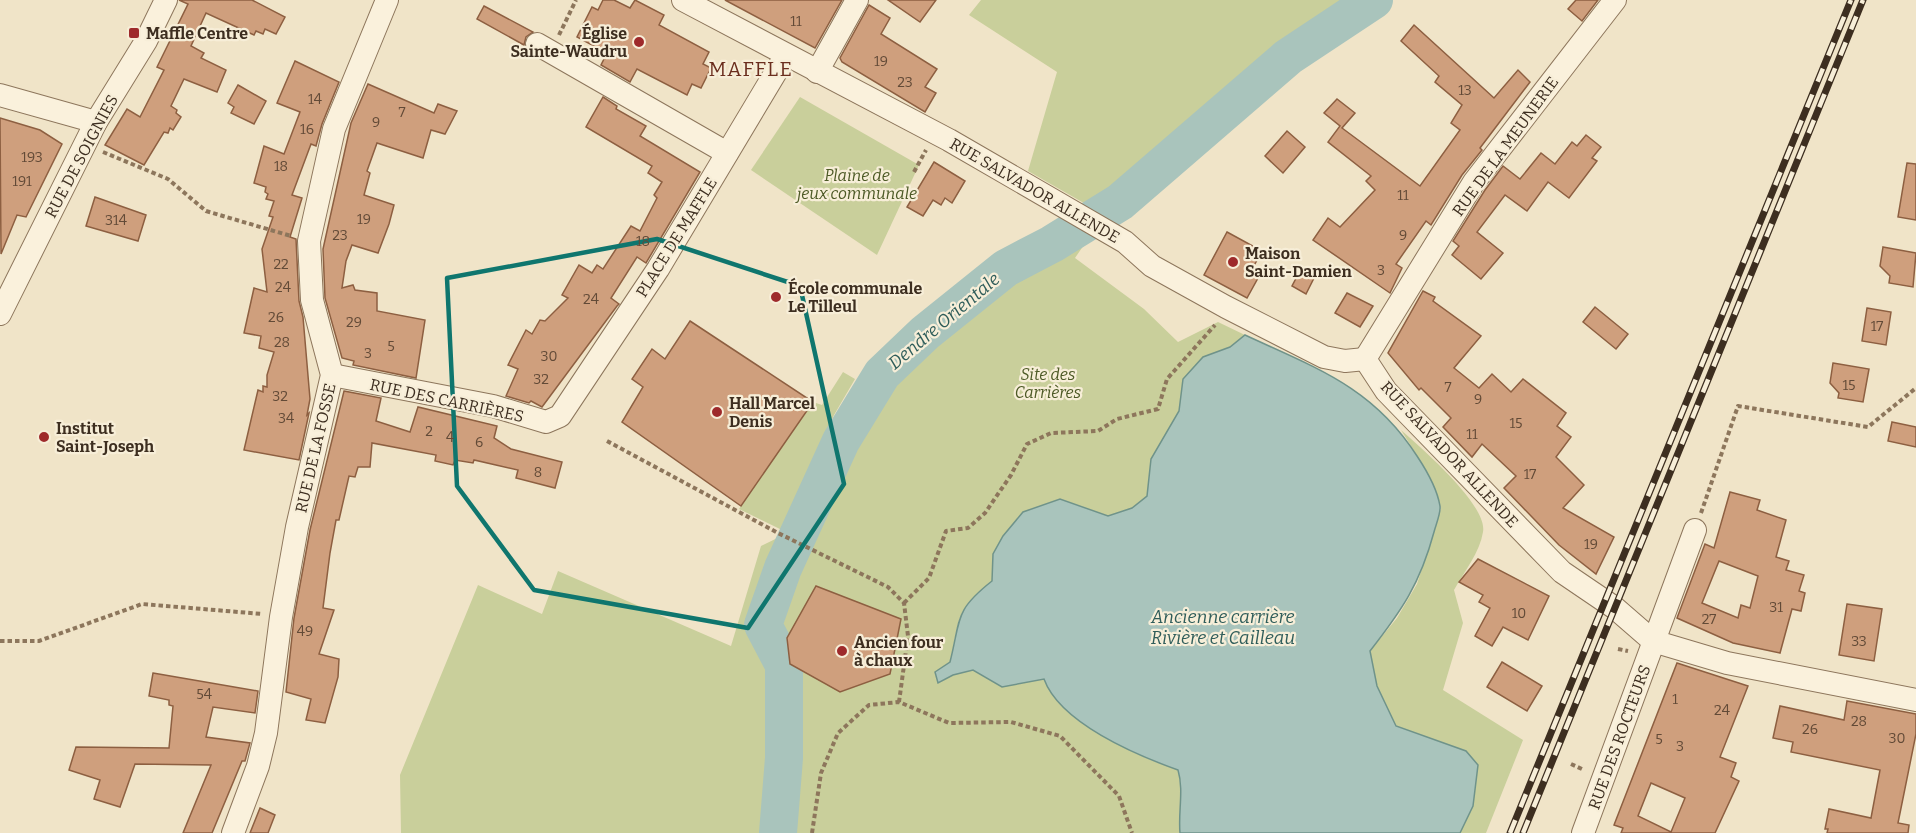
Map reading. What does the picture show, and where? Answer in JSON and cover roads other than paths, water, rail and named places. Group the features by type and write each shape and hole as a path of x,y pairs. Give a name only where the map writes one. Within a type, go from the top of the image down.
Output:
{"street":[{"name":"RUE DE SOIGNIES","path":"0,314 96,122 146,41 166,0"},
{"name":"RUE DE LA FOSSE","path":"233,833 258,766 266,733 281,617 297,527 332,375 312,300 309,241 334,129 387,0"},
{"path":"683,0 817,72 857,0"},
{"name":"RUE DE LA MEUNERIE","path":"1365,359 1474,182 1615,0"},
{"path":"544,48 728,153"},
{"name":"PLACE DE MAFFLE","path":"560,416 658,269 786,55"},
{"name":"RUE SALVADOR ALLENDE","path":"817,72 935,133 1065,207 1125,242 1152,266 1226,307 1324,357 1345,361 1365,359 1386,391 1562,572 1615,608 1653,641 1727,663 1916,700"},
{"path":"0,96 96,122"},
{"name":"RUE DES CARRIÈRES","path":"332,375 493,406 546,422 560,416"},
{"name":"RUE DES ROCTEURS","path":"1583,833 1695,530"}],"water":[{"name":"Ancienne carrière Rivière et Cailleau","path":"1245,335 1296,358 1362,396 1400,432 1434,486 1439,499 1440,512 1423,567 1401,609 1370,651 1377,686 1396,726 1466,751 1478,765 1473,806 1460,833 1180,833 1181,785 1178,770 1121,746 1082,723 1053,695 1044,679 1002,687 973,670 953,675 938,683 935,672 950,662 961,616 971,600 992,581 993,554 1003,536 1023,512 1060,499 1108,516 1132,508 1147,496 1151,459 1179,411 1183,379 1203,357 1230,347"}],"waterway":[{"name":"Dendre Orientale","path":"778,833 784,758 784,665 763,625 783,568 841,441 882,374 925,333 1006,268 1052,244 1120,202 1288,57 1374,0"}],"railway":[{"path":"1510,833 1851,0"},
{"path":"1523,833 1863,0"}],"place":[{"name":"Maffle Centre","path":"134,33"},
{"name":"Église Sainte-Waudru","path":"639,42"},
{"name":"Maison Saint-Damien","path":"1233,262"},
{"name":"École communale Le Tilleul","path":"776,297"},
{"name":"Hall Marcel Denis","path":"717,412"},
{"name":"Institut Saint-Joseph","path":"44,437"},
{"name":"Ancien four à chaux","path":"842,651"}],"district":[{"name":"MAFFLE","path":"751,69"}],"park label":[{"name":"Plaine de jeux communale","path":"857,184"},
{"name":"Site des Carrières","path":"1048,383"}]}
